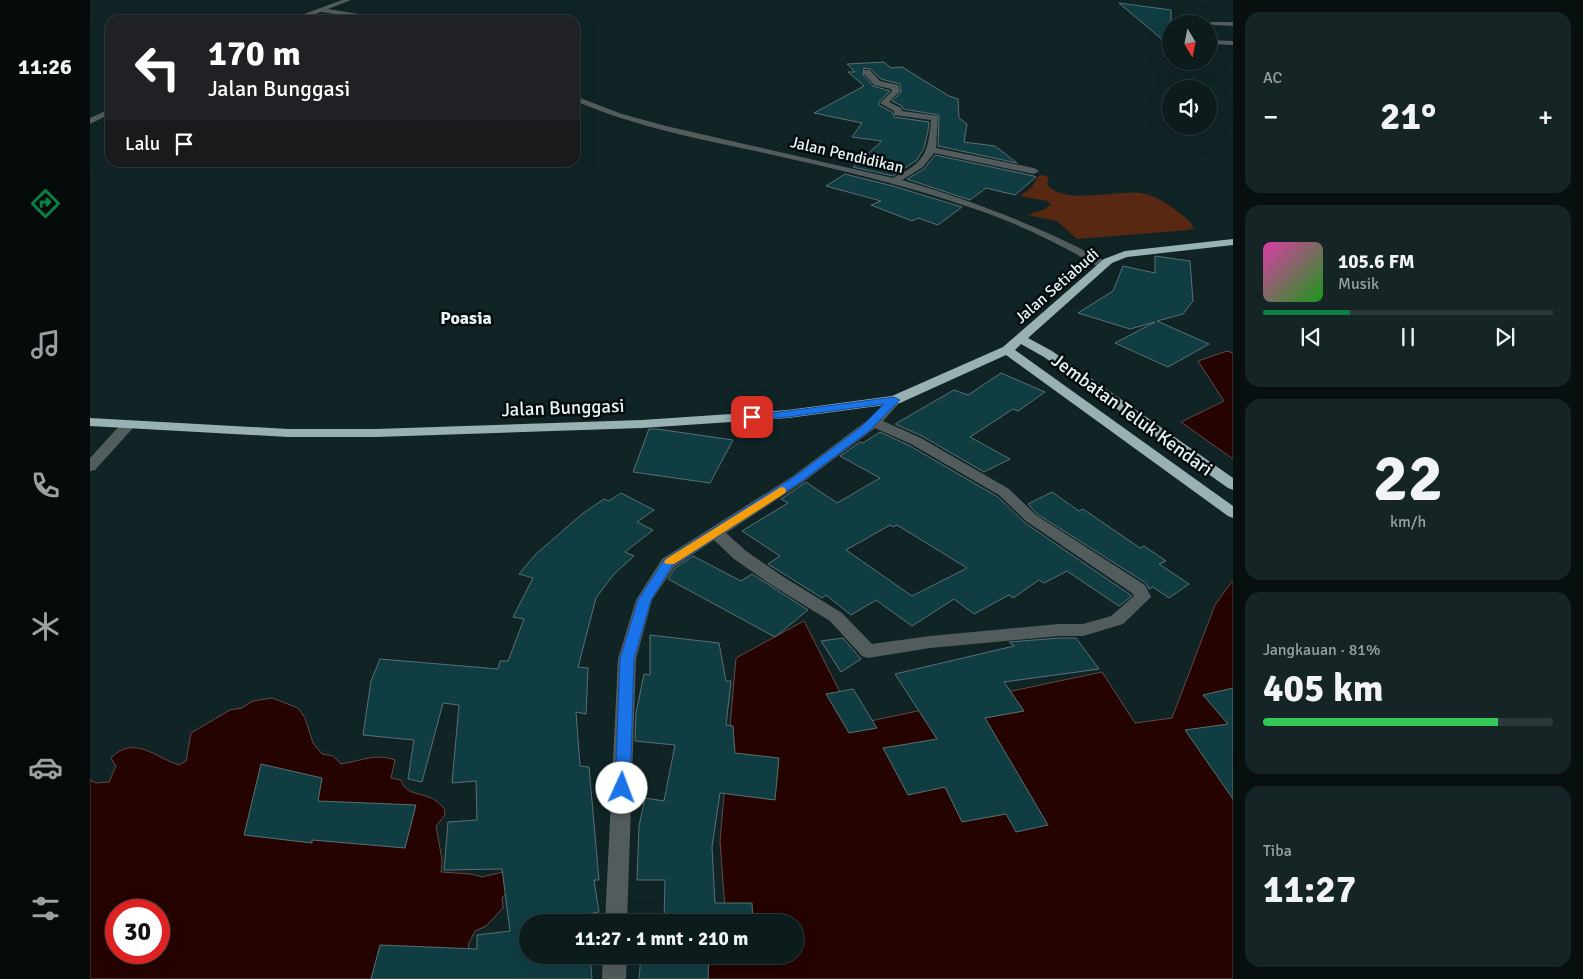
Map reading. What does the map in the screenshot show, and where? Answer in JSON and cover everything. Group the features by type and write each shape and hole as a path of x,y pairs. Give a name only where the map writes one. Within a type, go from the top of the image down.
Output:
{"highway":[{"name":"Jalan Setiabudi","path":"1021,339 1104,264 1126,254 1233,242"},
{"name":"Jalan Bunggasi","path":"90,422 288,433 376,433 642,424 788,414 894,400 1007,350 1021,339"},
{"name":"Jembatan Teluk Kendari","path":"1021,339 1048,354 1233,485"},
{"name":"Jembatan Teluk Kendari","path":"1007,350 1029,364 1233,513"}],"street":[{"path":"306,15 348,0"},
{"path":"321,10 356,15"},
{"path":"1218,23 1233,24"},
{"path":"1218,42 1233,42"},
{"path":"867,72 877,83 895,87 896,91 884,103 898,110 897,113 935,118 932,150 917,168 894,181"},
{"name":"Jalan Pendidikan","path":"580,100 628,120 922,188 1006,216 1060,240 1104,264"},
{"path":"90,121 105,114"},
{"path":"932,150 1034,171"},
{"path":"616,914 627,659 644,600 668,563 798,479 874,422 894,400"},
{"path":"716,533 740,555 836,617 868,651 930,642 1060,630 1083,630 1117,620 1143,597 1139,590 1031,518 1004,492 924,446 874,422"},
{"path":"90,467 128,425"},
{"path":"614,979 615,964"}],"shaded area":[{"path":"1038,176 1049,177 1047,184 1054,191 1065,194 1091,196 1140,193 1150,196 1183,215 1194,228 1189,230 1077,239 1057,221 1027,215 1043,210 1051,205 1047,201 1020,196 1032,187"},
{"path":"1227,351 1233,353 1233,459 1181,422 1224,401 1198,361"},
{"path":"1233,580 1233,979 698,979 710,964 804,964 804,914 725,914 720,841 736,658 804,621 856,724 1102,672 1135,723 1172,718 1215,605"},
{"path":"272,698 298,708 305,718 313,743 322,754 333,756 341,764 375,757 395,760 391,778 401,780 409,791 427,796 444,808 445,815 436,826 442,860 441,872 471,874 482,877 503,872 511,888 502,898 503,908 486,926 475,931 469,943 463,979 90,979 90,780 96,783 109,782 116,766 111,758 128,748 145,750 179,765 186,761 191,733 230,710 242,708 253,701"}],"building":[{"path":"1119,3 1171,10 1171,15 1162,15 1162,39"},
{"path":"884,62 891,68 902,67 949,96 958,99 959,118 967,124 964,142 995,146 1017,163 938,146 939,115 903,109 902,106 892,101 901,92 900,84 881,79 871,69 864,68 863,75 873,86 890,91 879,102 879,105 892,112 894,117 929,122 928,131 924,148 917,160 893,176 853,167 882,141 852,137 862,123 814,113 864,86 848,72 855,72 847,64"},
{"path":"935,155 1036,177 1015,195 986,188 970,200 907,179 924,169"},
{"path":"845,174 962,207 938,225 918,218 912,221 871,205 881,201 826,186"},
{"path":"1155,256 1190,261 1193,301 1183,314 1157,321 1209,344 1168,367 1115,343 1155,322 1130,329 1078,313 1113,291 1123,266 1155,273"},
{"path":"1001,373 1045,392 1018,411 1013,409 970,437 1010,459 984,472 922,436 895,424 954,390 968,395"},
{"path":"649,429 733,440 710,483 633,472"},
{"path":"880,432 910,446 998,497 1025,523 1132,596 1119,606 1067,571 1044,583 1039,580 1013,598 1009,595 974,614 954,599 912,626 876,600 851,615 826,595 822,598 768,564 780,556 742,531 788,503 781,499 806,482 837,503 880,478 840,456 860,442 863,443","holes":["890,525 893,527 897,525 967,568 912,596 846,550"]},
{"path":"1052,492 1079,511 1083,509 1140,548 1144,546 1166,561 1159,564 1189,584 1169,598 1153,587 1149,589 1146,583 1037,514 1028,504"},
{"path":"621,493 654,510 637,522 653,530 625,552 634,556 614,574 596,598 578,667 588,668 586,714 576,712 580,766 589,767 599,880 594,880 599,912 587,914 519,914 519,964 591,964 592,979 371,979 380,945 477,949 477,935 510,931 502,869 444,870 448,822 477,820 476,781 452,783 459,705 443,703 422,782 408,779 414,740 363,735 371,681 380,659 498,669 500,661 508,661 524,619 513,617 533,578 519,574 536,554 582,514 604,499 609,501"},
{"path":"693,556 741,581 752,574 808,610 775,637 668,579 675,568"},
{"path":"650,635 719,643 726,681 731,681 726,725 733,726 735,753 779,758 775,800 720,793 712,847 715,903 752,903 753,914 664,914 665,880 637,880 639,826 645,798 664,801 675,745 635,741 636,713 644,674 650,675"},
{"path":"843,638 861,659 841,672 821,641"},
{"path":"1076,638 1099,669 1004,682 1024,711 985,718 1048,825 1016,832 1006,814 962,822 945,787 908,795 883,748 937,739 895,674 1014,646 1009,642"},
{"path":"1233,688 1233,799 1185,730 1228,724 1203,695"},
{"path":"853,689 877,728 849,733 826,694"},
{"path":"261,764 322,778 318,801 416,805 405,848 312,840 312,843 244,835"},
{"path":"640,964 709,964 708,979 639,979"}],"slow traffic":[{"path":"670,562 781,491"}],"district":[{"name":"Poasia","path":"466,318"}],"route":[{"path":"622,788 627,659 644,600 668,563 798,479 874,422 894,400 752,417"}]}
